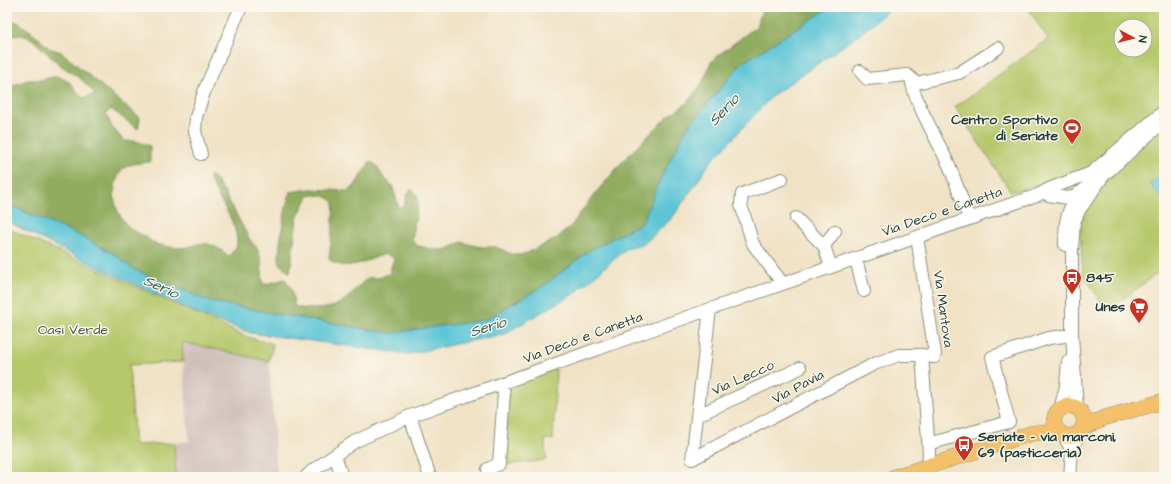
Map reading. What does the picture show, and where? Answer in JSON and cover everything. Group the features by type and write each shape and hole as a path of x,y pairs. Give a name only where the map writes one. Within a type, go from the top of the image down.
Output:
{"main road":[{"path":"1059,423 1072,435 1104,418 1164,401"},
{"path":"894,477 928,472 1059,423 1069,406 1104,418"},
{"path":"1079,410 1084,419 1080,430"}],"street":[{"path":"200,154 195,131 196,117 205,89 242,7"},
{"path":"912,84 959,73 998,48"},
{"path":"860,71 868,79 907,75 911,78 922,111 949,165 969,218"},
{"name":"Via Decò e Canetta","path":"1043,195 1051,188 1091,173 1164,111"},
{"path":"1079,410 1072,335 1074,222 1080,210 1103,176 1164,122"},
{"path":"1076,197 1124,152 1145,138"},
{"path":"1065,223 1069,209 1091,173"},
{"path":"782,178 742,194 741,205 753,244 783,284"},
{"path":"1043,195 1059,205 1064,214 1065,266 1072,285"},
{"name":"Via Decò e Canetta","path":"306,477 312,471 354,442 410,416 675,319 710,309 783,284 969,218 1043,195 1070,198 1076,197"},
{"path":"796,218 824,246 832,267"},
{"path":"824,246 835,231"},
{"name":"Via Mantova","path":"917,237 935,354 934,357 922,355 928,472"},
{"path":"856,258 864,291"},
{"name":"Via Lecco","path":"692,460 710,309"},
{"path":"1072,335 1066,386 1059,423 1072,451"},
{"path":"935,442 1009,422 992,357 1049,338 1072,335"},
{"name":"Via Pavia","path":"692,460 874,364 899,355 922,355"},
{"name":"Via Lecco","path":"698,415 800,368"},
{"path":"488,469 499,464 504,393 501,383"},
{"path":"410,416 430,477"},
{"path":"1070,477 1072,451 1080,430"},
{"path":"335,455 342,477"}],"shaded area":[{"path":"182,342 269,361 277,477 176,477 174,443 189,441"}],"green space":[{"path":"763,7 830,7 742,63 687,128 642,223 590,250 543,286 485,320 389,333 208,301 133,269 116,255 85,238 7,204 7,87 28,80 40,80 57,76 69,82 83,98 95,94 82,80 59,64 32,39 25,36 12,34 7,35 7,19 19,23 36,35 49,48 61,52 140,118 138,129 111,109 106,114 112,127 124,141 136,141 150,146 150,162 126,167 117,179 114,193 116,208 127,225 158,245 181,248 205,244 217,247 229,256 237,246 236,236 231,219 215,191 209,176 212,176 224,192 250,240 257,248 261,259 263,285 285,279 291,288 295,307 316,309 329,307 336,305 347,298 368,278 378,278 389,274 394,258 386,254 364,262 349,265 335,263 329,259 334,202 325,196 311,195 308,196 297,218 290,273 280,264 279,251 286,206 290,192 311,189 347,191 354,187 370,161 377,166 383,177 392,185 399,208 404,206 407,195 411,189 417,194 418,203 412,239 415,245 444,250 461,242 480,247 496,247 511,254 519,255 527,253 556,239 571,226 593,196 623,161 667,117 686,104 703,82 711,62 757,26"},
{"name":"Centro Sportivo di Seriate","path":"1027,7 1164,7 1164,268 1114,306 1102,303 1083,274 1078,202 1048,183 1011,192 955,107 1048,39"},
{"name":"Oasi Verde","path":"7,228 247,337 273,344 269,361 182,342 183,362 129,365 135,445 174,443 176,477 7,477"},
{"path":"556,369 553,440 545,439 546,460 504,465 509,384"}],"water":[{"name":"Serio","path":"830,7 892,7 860,34 773,95 710,163 672,218 645,243 627,248 575,293 504,334 408,354 251,333 206,317 87,262 7,221 7,204 85,238 116,255 133,269 208,301 389,333 485,320 543,286 590,250 642,223 662,175 687,128 742,63"},
{"path":"1164,173 1164,201 1150,184"}],"place":[{"name":"Centro Sportivo di Seriate","path":"1072,145"},
{"name":"845","path":"1072,295"},
{"name":"Unes","path":"1139,324"},
{"name":"Seriate - via marconi, 69 (pasticceria)","path":"964,462"}]}
